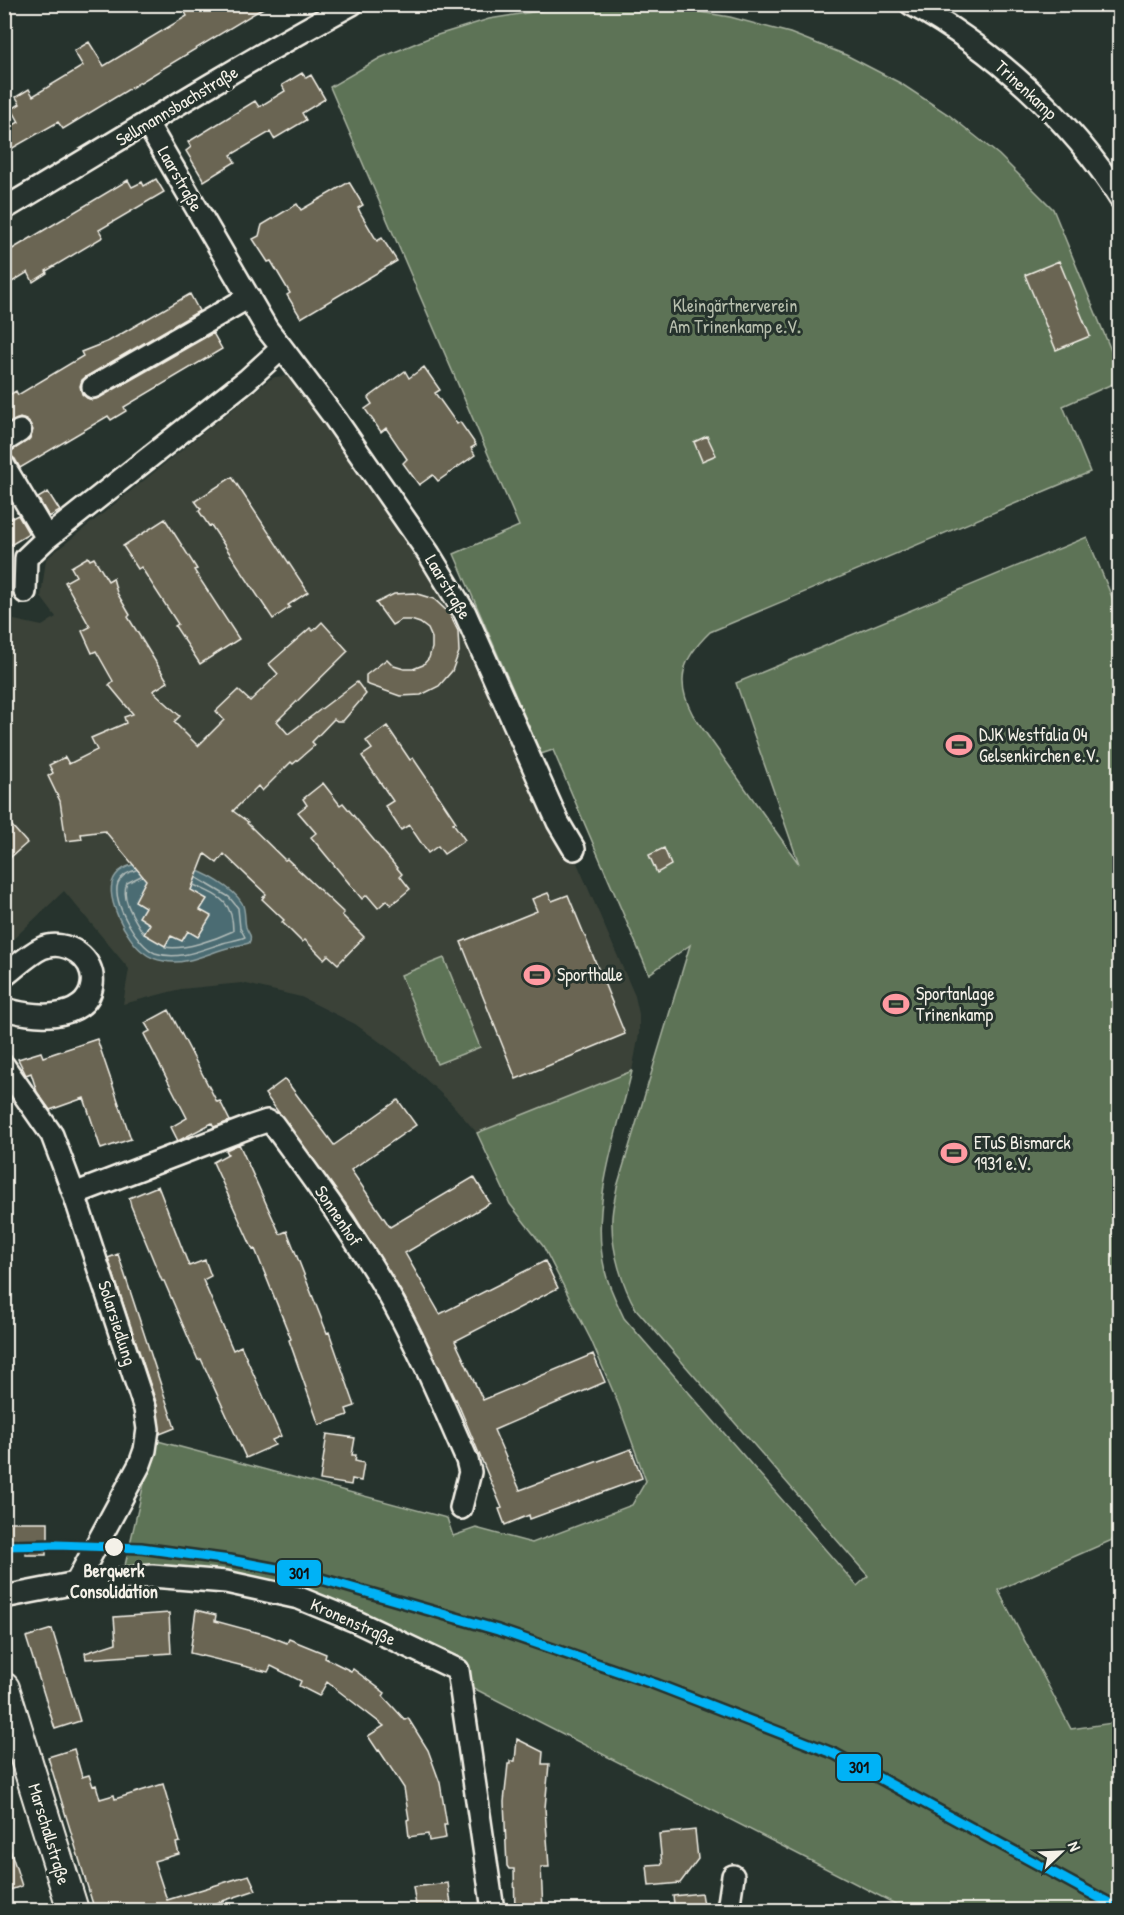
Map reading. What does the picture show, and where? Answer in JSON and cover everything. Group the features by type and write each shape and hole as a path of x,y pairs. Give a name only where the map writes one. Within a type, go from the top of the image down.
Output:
{"street":[{"name":"Sellmannsbachstraße","path":"4,209 352,4"},
{"name":"Trinenkamp","path":"911,4 961,34 1036,96 1080,145 1119,198"},
{"name":"Laarstraße","path":"147,123 267,329 334,417 429,554 465,613 558,822 574,849"},
{"path":"93,387 249,297"},
{"path":"25,592 26,558 46,538 247,380 282,348"},
{"path":"4,466 46,538"},
{"path":"4,976 41,949 58,945 78,953 86,962 91,974 92,985 88,997 81,1004 59,1015 45,1017 29,1015 4,1008"},
{"name":"Solarsiedlung","path":"4,1066 52,1135 74,1194 145,1409 148,1429 145,1450 134,1477 76,1583"},
{"name":"Sonnenhof","path":"74,1194 267,1121 273,1124 361,1249 383,1285 428,1372 467,1460 470,1472 461,1508"},
{"name":"Kronenstraße","path":"4,1597 76,1583 152,1576 226,1582 299,1598 458,1670 493,1911"},
{"name":"Marschallstraße","path":"4,1688 73,1911"},
{"path":"728,1911 733,1876"}],"shaded area":[{"path":"286,376 296,379 429,568 482,667 563,851 574,856 635,996 639,1014 639,1034 632,1071 477,1133 450,1102 405,1060 355,1024 301,997 242,983 181,989 123,1004 129,969 64,891 5,947 5,618 42,626 56,617 41,597 46,559 269,380"}],"green space":[{"name":"Kleingärtnerverein Am Trinenkamp e.V.","path":"610,5 670,7 730,17 790,33 846,55 900,83 949,115 999,155 1053,209 1119,370 1119,381 1063,406 1090,472 710,632 693,651 684,670 683,680 687,702 693,715 799,864 736,683 1087,537 1119,614 1119,1537 998,1590 1071,1729 1119,1722 1119,1910 907,1910 448,1675 295,1604 123,1574 154,1440 447,1518 453,1536 476,1528 532,1543 632,1505 646,1481 618,1403 591,1340 543,1246 510,1204 477,1133 632,1071 607,1170 600,1221 605,1271 616,1301 624,1318 857,1586 868,1576 636,1309 622,1279 612,1234 612,1215 617,1187 690,945 649,974 553,750 541,754 454,554 519,526 330,87 380,58 431,37 489,19 551,9"},
{"path":"444,958 480,1047 437,1064 401,975"}],"water":[{"path":"135,864 187,868 218,881 242,903 250,936 249,943 181,962 161,961 145,954 123,927 112,893 112,883 116,875 124,868"}],"building":[{"path":"198,4 270,4 63,129 58,122 4,153 4,130 19,122 12,109 20,104 16,97 29,89 33,96 83,66 74,51 89,42 104,66 187,16 185,12"},
{"path":"302,73 306,78 311,75 325,99 302,113 306,120 274,139 270,132 231,155 235,162 204,181 186,151 191,147 188,142 255,101 259,107 285,91 282,85"},
{"path":"156,179 164,192 99,230 103,237 46,271 47,273 33,282 28,272 4,287 4,254 128,180 132,187 142,182 144,186"},
{"path":"349,182 363,205 358,208 377,241 382,238 397,261 301,318 287,295 290,293 271,261 268,262 253,239 259,236 262,225 297,204 301,210"},
{"path":"1059,261 1090,336 1056,350 1025,275"},
{"path":"190,294 199,311 87,376 82,380 80,386 82,394 92,400 99,398 213,333 222,349 124,407 126,411 111,420 108,416 20,468 8,453 27,441 33,430 30,424 20,418 4,426 4,398 16,391 18,395 83,356 81,352 109,341"},
{"path":"424,367 440,390 435,393 457,424 460,422 476,445 471,448 475,455 438,481 433,475 419,485 403,463 407,459 386,428 381,432 365,409 372,404 368,398 405,371 409,378"},
{"path":"707,436 716,455 702,461 694,442"},
{"path":"232,477 308,592 288,605 290,607 273,619 211,525 209,526 199,511 201,509 195,501"},
{"path":"48,492 60,511 49,517 38,498"},
{"path":"18,515 29,534 4,549 4,522"},
{"path":"165,519 197,569 194,570 239,639 200,664 175,626 178,624 141,567 138,569 123,546"},
{"path":"88,557 90,560 94,558 108,581 113,578 117,593 130,615 128,617 168,682 153,691 180,716 174,722 198,746 224,720 216,711 238,690 250,701 278,674 269,664 310,628 313,631 322,622 348,651 277,721 288,734 357,682 366,694 343,721 334,719 312,742 315,745 293,764 291,762 262,791 258,786 233,811 248,822 285,860 287,859 344,913 342,915 364,937 338,964 328,955 324,959 305,940 302,942 282,922 284,920 262,899 266,894 224,854 217,863 205,854 191,890 207,899 200,910 211,916 198,937 188,931 182,941 171,936 165,946 144,934 150,924 139,917 145,907 135,901 146,880 105,831 81,834 82,839 66,841 60,801 48,776 53,773 49,765 65,757 69,764 97,750 91,738 126,723 124,717 133,714 109,685 113,681 96,651 92,653 82,631 90,627 65,582 76,576 71,567"},
{"path":"414,593 434,599 449,613 458,631 459,652 452,671 439,686 421,695 400,696 366,684 366,675 387,659 394,666 413,669 423,665 429,658 432,638 428,629 411,620 401,620 392,625 376,603 394,594"},
{"path":"387,726 410,760 413,758 456,822 453,823 465,840 444,854 438,846 428,853 409,825 401,830 385,806 393,801 362,756 372,749 366,741"},
{"path":"323,783 340,805 343,803 402,874 400,876 410,889 391,905 387,900 378,908 367,895 362,899 311,837 316,833 298,812 307,805 303,799"},
{"path":"4,817 27,843 4,863"},
{"path":"664,848 671,865 657,873 649,855"},
{"name":"Sporthalle","path":"548,893 552,901 568,895 625,1034 516,1079 461,942 537,911 532,899"},
{"path":"169,1010 217,1102 220,1101 230,1121 214,1127 212,1123 178,1141 171,1127 187,1118 144,1034 150,1031 145,1023"},
{"path":"97,1039 131,1139 101,1149 84,1098 50,1110 37,1092 31,1073 26,1075 18,1059 41,1052 43,1057"},
{"path":"285,1079 334,1145 398,1100 416,1125 351,1170 390,1227 474,1177 490,1203 405,1253 440,1314 545,1261 558,1288 455,1341 483,1400 593,1354 605,1382 494,1430 520,1490 631,1449 642,1478 530,1519 529,1515 505,1525 499,1509 502,1508 456,1399 405,1298 354,1215 265,1094"},
{"path":"239,1144 280,1234 287,1231 327,1333 329,1332 355,1406 346,1409 348,1415 319,1425 289,1340 291,1339 255,1249 253,1250 213,1162 228,1154 226,1150"},
{"path":"158,1186 189,1266 205,1260 211,1276 203,1280 233,1350 241,1346 281,1436 272,1440 275,1445 246,1458 201,1359 198,1360 131,1206 129,1198"},
{"path":"118,1254 175,1428 160,1434 157,1405 108,1258"},
{"path":"327,1434 355,1438 352,1455 356,1455 355,1461 364,1463 361,1481 352,1479 351,1485 320,1480"},
{"name":"Bergwerk Consolidation","path":"6,1522 48,1522 46,1555 26,1555 26,1544 8,1544 8,1540 4,1540"},
{"path":"196,1610 216,1615 215,1621 267,1635 287,1643 289,1639 326,1654 325,1658 351,1671 353,1669 385,1693 383,1696 405,1720 408,1718 428,1750 440,1783 447,1825 444,1825 446,1838 429,1841 428,1834 409,1837 407,1820 409,1819 404,1788 368,1736 384,1726 327,1682 319,1696 299,1686 301,1681 271,1666 268,1672 190,1653"},
{"path":"169,1613 171,1653 86,1659 85,1653 116,1643 114,1617"},
{"path":"52,1629 80,1721 55,1729 26,1637"},
{"path":"517,1739 543,1752 542,1764 549,1764 545,1808 549,1867 541,1867 543,1911 515,1911 514,1869 509,1869 507,1866 504,1802 508,1764 510,1761 515,1761"},
{"path":"74,1749 82,1777 89,1775 93,1786 96,1785 100,1799 114,1795 115,1799 163,1784 180,1842 176,1843 179,1854 154,1861 167,1900 249,1875 256,1890 192,1911 95,1911 48,1757"},
{"path":"695,1830 698,1859 680,1883 649,1886 647,1865 662,1864 659,1834"},
{"path":"4,1843 8,1843 22,1886 4,1892"},
{"path":"448,1883 452,1911 417,1911 413,1887"},
{"path":"701,1893 704,1911 675,1911 673,1896"}],"transit line":[{"name":"301","path":"4,1546 141,1548 230,1560 304,1574 498,1630 655,1684 835,1754 1120,1909"}],"place":[{"name":"DJK Westfalia 04 Gelsenkirchen e.V.","path":"959,745"},
{"name":"Sporthalle","path":"537,975"},
{"name":"Sportanlage Trinenkamp","path":"896,1004"},
{"name":"ETuS Bismarck 1931 e.V.","path":"954,1153"},
{"name":"Bergwerk Consolidation","path":"114,1547"}]}
